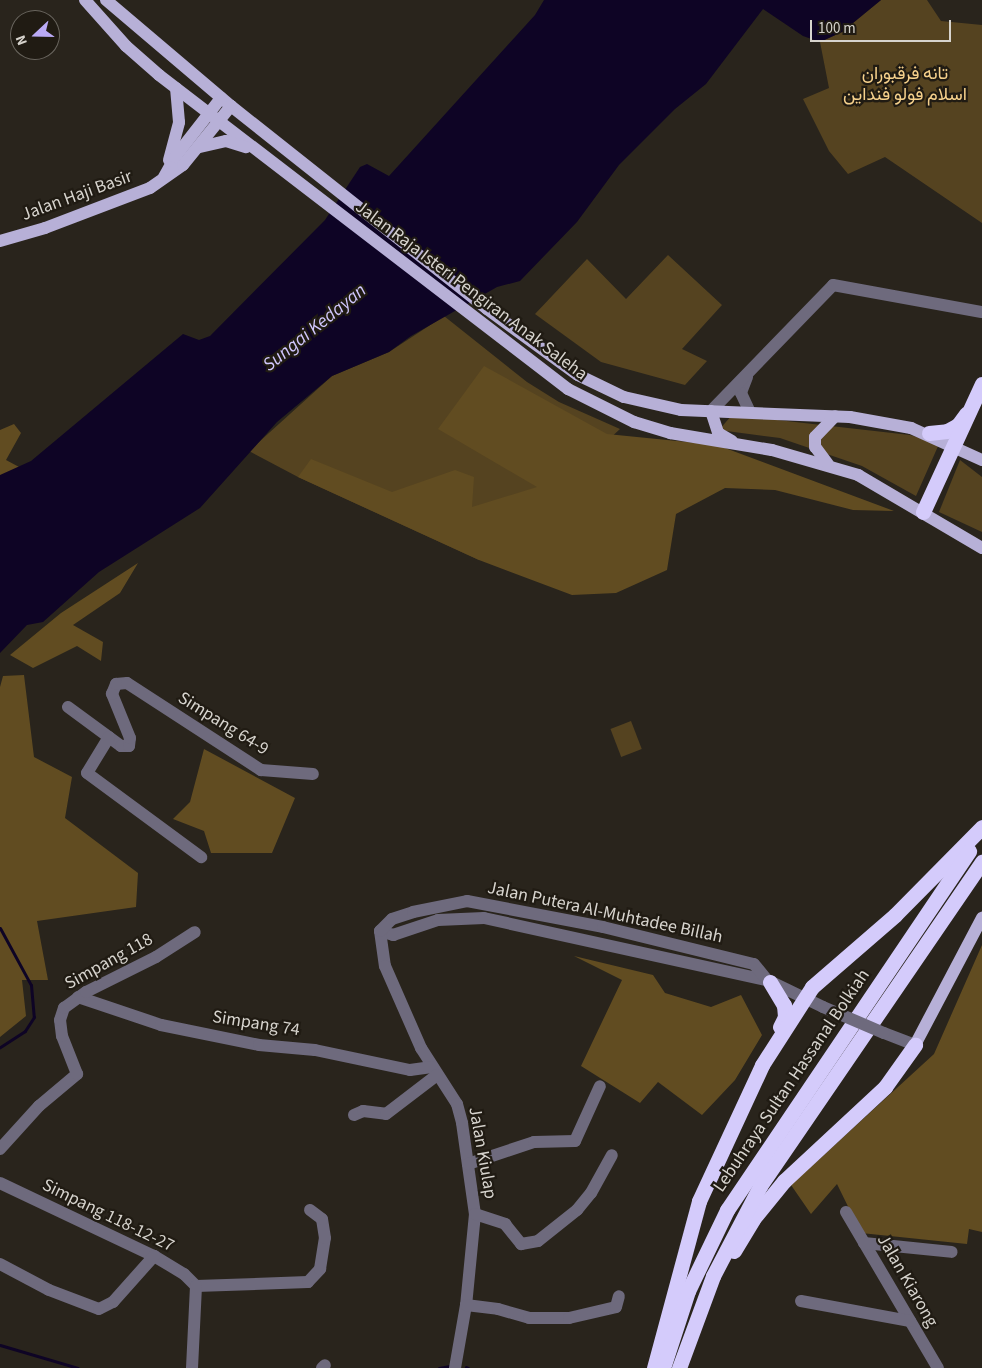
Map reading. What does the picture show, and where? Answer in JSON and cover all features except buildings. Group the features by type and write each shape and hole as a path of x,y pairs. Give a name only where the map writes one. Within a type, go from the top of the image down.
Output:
{"highway":[{"path":"926,514 977,407 982,384"},
{"path":"928,433 947,431 977,407"},
{"path":"762,1064 812,987 895,915 982,827"},
{"name":"Lebuhraya Sultan Hassanal Bolkiah","path":"663,1368 688,1291 732,1202 982,831"},
{"name":"Lebuhraya Sultan Hassanal Bolkiah","path":"679,1368 713,1276 760,1186 982,862"},
{"path":"654,1368 699,1201 786,1011 768,981"},
{"path":"688,1341 753,1219 811,1152 885,1087 915,1046"}],"main road":[{"name":"Jalan Raja Isteri Pengiran Anak Saleha","path":"85,0 126,46 176,88 547,375 595,404 670,433 828,464 858,475 982,548"},
{"name":"Jalan Raja Isteri Pengiran Anak Saleha","path":"106,0 221,98 487,309 557,362 600,386 650,403 711,411 835,416 928,433 982,460"},
{"path":"163,179 179,122 176,88"},
{"name":"Jalan Haji Basir","path":"0,241 64,221 143,191 163,179 183,165 198,148 214,118 221,98"},
{"name":"Jalan Haji Basir","path":"163,179 175,157 214,118 231,106"},
{"path":"198,148 226,141 258,152"},
{"path":"711,411 718,433 738,445"},
{"path":"828,464 815,447 815,437 835,416"},
{"path":"915,1046 982,918"}],"street":[{"path":"711,411 736,383 747,377 822,296 838,283 982,312"},
{"path":"747,377 741,393 750,412"},
{"name":"Simpang 64-9","path":"108,737 125,748 130,742 112,694 113,688 122,682 127,683 262,770 313,774"},
{"path":"68,706 108,737 87,773 201,857"},
{"name":"Jalan Putera Al-Muhtadee Billah","path":"380,931 393,934 438,920 484,918 768,981 823,1008 915,1046"},
{"name":"Jalan Kiulap","path":"380,931 385,966 434,1071 457,1104 468,1164 474,1214 466,1305 455,1368"},
{"name":"Simpang 118","path":"0,1149 39,1106 77,1074 60,1020 64,1008 78,997 156,957 196,932"},
{"name":"Simpang 74","path":"78,997 162,1025 259,1045 315,1050 410,1070 434,1071"},
{"path":"354,1115 363,1111 386,1114 434,1071"},
{"path":"468,1164 534,1142 575,1140 600,1086"},
{"path":"474,1214 505,1224 521,1244 538,1241 577,1210 591,1194 612,1155"},
{"name":"Simpang 118-12-27","path":"0,1183 154,1256 184,1274 196,1286"},
{"path":"192,1368 196,1286 308,1282 320,1268 326,1238 322,1219 310,1210"},
{"name":"Jalan Kiarong","path":"846,1212 938,1368"},
{"path":"864,1243 952,1252"},
{"path":"0,1264 49,1290 99,1309 113,1302 154,1256"},
{"path":"466,1305 498,1309 529,1318 569,1318 616,1306 619,1296"},
{"path":"801,1301 910,1321"}],"green space":[{"name":"تانه فرقبوران اسلام فولو فنداين","path":"881,0 927,0 941,21 982,25 982,223 885,157 848,174 829,151 803,99 829,88 820,42 842,32"},
{"path":"668,255 722,305 682,349 707,361 685,385 601,362 535,314 587,259 626,299"},
{"path":"444,316 527,382 559,402 620,429 479,560 298,477 249,451 332,376 389,352"},
{"path":"732,415 910,435 939,444 916,496 862,466 780,438 719,430"},
{"path":"960,460 982,477 982,532 939,512"},
{"path":"631,721 642,749 621,757 610,729"}],"shaded area":[{"path":"484,366 607,434 717,445 894,511 853,510 775,490 725,488 676,514 667,570 616,593 572,595 479,560 298,477 311,459 392,492 455,470 474,477 472,507 537,487 438,429"},
{"path":"14,424 21,433 6,460 21,468 0,480 0,430"},
{"path":"138,563 120,593 73,625 103,642 101,661 77,646 33,668 10,655 61,613"},
{"path":"24,675 34,757 72,777 65,818 138,873 136,907 37,921 48,980 22,980 26,1016 0,1037 0,687 3,676"},
{"path":"204,749 295,798 272,853 211,853 204,831 173,819 190,802"},
{"path":"982,945 982,1232 969,1229 967,1244 861,1233 837,1184 811,1214 791,1185 934,1054"},
{"path":"574,956 653,975 665,993 711,1007 741,995 762,1035 735,1080 702,1115 658,1082 640,1103 581,1066 622,980"}],"water":[{"name":"Sungai Kedayan","path":"544,0 881,0 842,32 820,42 803,36 763,9 706,84 675,109 619,165 577,222 520,281 497,287 411,336 389,352 332,376 277,422 200,508 99,572 43,622 27,625 0,653 0,475 31,461 183,334 199,340 210,336 325,220 360,167 367,164 389,176 535,15"}],"waterway":[{"path":"0,928 31,985 34,1017 25,1031 0,1047"},
{"path":"0,1345 78,1368"},
{"path":"439,1368 450,1366"}]}
